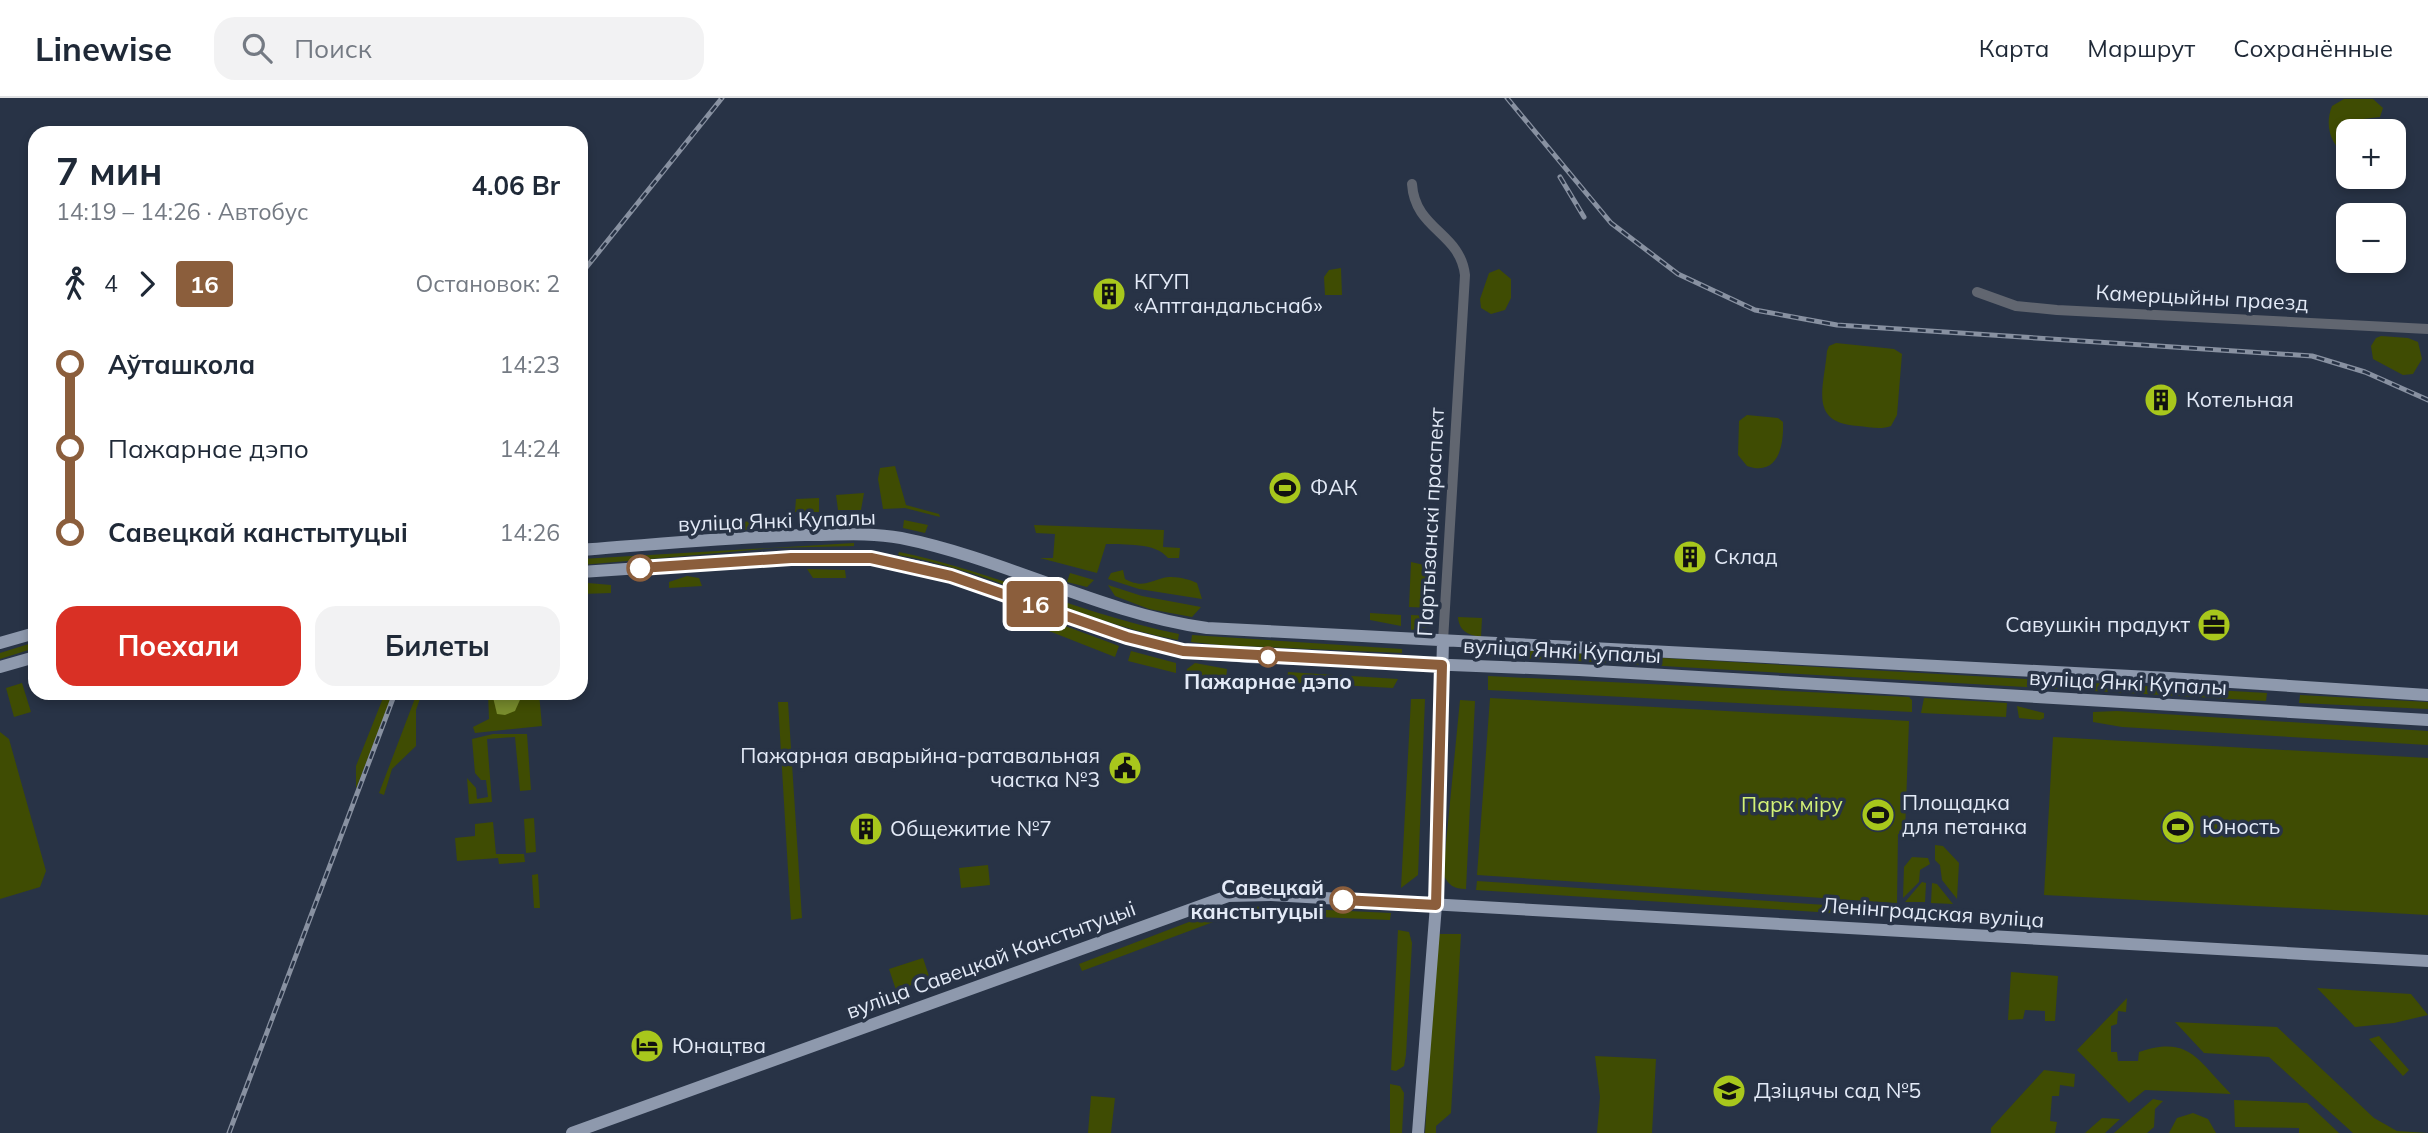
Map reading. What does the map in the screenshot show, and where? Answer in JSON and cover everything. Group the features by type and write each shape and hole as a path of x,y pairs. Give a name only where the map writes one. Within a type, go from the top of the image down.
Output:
{"main road":[{"name":"вуліца Янкі Купалы","path":"588,549 774,536 873,535 940,547 1095,602 1160,621 1265,632 2283,685 2428,695"},
{"path":"871,558 873,535"},
{"name":"вуліца Янкі Купалы","path":"588,572 791,558 871,558 938,572 1127,637 1183,651 1593,670 2428,720"},
{"path":"0,643 28,635"},
{"name":"Партызанскі праспект","path":"1418,1133 1436,905 1443,641"},
{"path":"0,667 28,659"},
{"path":"2282,711 2283,685"},
{"name":"вуліца Савецкай Канстытуцыі","path":"572,1133 1228,896 1271,895 1436,905"},
{"name":"Ленінградская вуліца","path":"1436,905 2428,961"}],"street":[{"name":"Партызанскі праспект","path":"1412,184 1412,198 1419,214 1455,247 1465,275 1443,641"},
{"name":"Камерцыйны праезд","path":"1977,292 2016,306 2057,310 2428,329"}],"green space":[{"path":"2344,99 2373,99 2383,108 2380,117 2336,119 2336,146 2329,128 2332,106"},
{"path":"1341,268 1342,295 1325,295 1324,277 1329,270"},
{"path":"1499,269 1511,279 1511,298 1505,310 1491,314 1481,308 1480,299 1489,273"},
{"path":"2376,338 2408,338 2418,342 2422,359 2413,374 2403,375 2373,359 2371,346"},
{"path":"1836,343 1894,349 1902,354 1897,415 1891,426 1875,428 1842,423 1825,411 1822,390 1827,351 1829,346"},
{"path":"1747,415 1778,418 1783,422 1782,441 1777,457 1766,467 1747,466 1738,455 1739,421"},
{"path":"895,466 906,505 939,514 940,517 905,508 883,509 878,479 880,468"},
{"path":"864,493 861,510 838,510 836,495"},
{"path":"819,498 819,512 795,512 796,499"},
{"path":"766,520 761,525 745,530 708,529 701,528 700,525"},
{"path":"904,520 928,525 925,533 903,528"},
{"path":"1034,525 1164,530 1163,547 1180,548 1179,558 1168,558 1156,549 1148,547 1106,544 1097,573 1040,558 1053,558 1055,534 1036,533"},
{"path":"854,543 854,546 774,548 588,564 588,559"},
{"path":"899,552 935,560 1109,616 1179,634 1178,640 1107,622 969,573 898,555"},
{"path":"1411,562 1433,567 1432,608 1409,607"},
{"path":"807,569 845,570 846,578 813,578"},
{"path":"1123,570 1125,579 1136,583 1171,577 1197,583 1202,599 1139,589 1108,579 1111,573"},
{"path":"1070,573 1094,580 1087,587 1067,582"},
{"path":"687,576 699,578 702,586 669,588 669,582"},
{"path":"588,583 611,585 611,593 588,594"},
{"path":"1108,585 1142,596 1201,607 1192,617 1149,609 1115,596"},
{"path":"1014,607 1119,646 1115,657 1011,616"},
{"path":"1370,613 1401,615 1401,626 1370,620"},
{"path":"1411,615 1432,616 1427,627 1411,630"},
{"path":"1458,617 1482,618 1481,637 1465,632"},
{"path":"1192,635 1402,649 1402,653 1220,645 1191,642"},
{"path":"28,644 28,650 0,659 0,653"},
{"path":"1489,648 2267,693 2266,701 1489,656"},
{"path":"1131,651 1176,663 1176,673 1128,661"},
{"path":"1195,663 1227,669 1226,679 1185,677 1187,669"},
{"path":"1288,672 1398,679 1393,688 1287,682"},
{"path":"1488,676 1909,697 1912,700 1912,712 1488,690"},
{"path":"22,683 31,712 14,717 6,688"},
{"path":"2300,695 2428,702 2428,709 2299,703"},
{"name":"Парк міру","path":"1490,698 1909,721 1905,832 1898,834 1897,903 1477,875"},
{"path":"1924,698 2007,703 2006,717 1921,713"},
{"path":"1411,699 1425,699 1418,875 1401,888"},
{"path":"382,700 390,700 356,789 356,766"},
{"path":"414,700 420,700 416,710 416,746 392,769 384,795 379,793"},
{"path":"488,700 540,700 542,726 475,733 473,727 489,719"},
{"path":"1460,700 1475,701 1466,889 1452,886 1443,874"},
{"path":"778,702 788,702 802,918 791,920"},
{"path":"2017,706 2044,713 2044,718 2019,718"},
{"path":"2117,711 2428,731 2428,745 2122,727 2093,722 2093,712"},
{"path":"0,732 9,739 46,871 40,887 0,899"},
{"path":"493,734 527,734 531,790 520,791 515,737 487,739 492,802 469,804 467,778 476,788 477,799 488,797 486,780 481,780 475,773 472,739"},
{"path":"2053,737 2428,758 2428,915 2044,895"},
{"path":"534,818 536,852 526,853 524,819"},
{"path":"493,822 496,854 524,854 525,862 499,864 498,858 457,861 455,838 475,836 475,824"},
{"path":"1935,845 1943,846 1959,863 1957,899 1942,880 1940,865 1935,860"},
{"path":"1912,857 1928,858 1930,864 1920,870 1919,882 1903,898 1904,867"},
{"path":"988,865 990,885 961,888 959,868"},
{"path":"538,874 540,908 534,908 532,875"},
{"path":"1477,881 1855,907 1850,914 1476,890"},
{"path":"1922,882 1926,883 1925,902 1905,902"},
{"path":"1932,883 1937,884 1953,904 1931,903"},
{"path":"1245,906 1391,913 1390,920 1245,914 1229,917 1228,909"},
{"path":"1223,909 1224,918 1082,971 1079,964"},
{"path":"1398,930 1409,932 1412,943 1406,1055 1404,1066 1396,1071 1391,1070"},
{"path":"1437,934 1461,934 1451,1113 1436,1126 1436,1133 1425,1133"},
{"path":"923,958 930,979 896,990 889,969"},
{"path":"2011,972 2058,976 2055,1021 2045,1021 2045,1011 2025,1010 2023,1019 2008,1020"},
{"path":"2317,988 2411,994 2428,1015 2394,1023 2355,1027"},
{"path":"2127,998 2126,1012 2118,1011 2117,1024 2111,1026 2111,1052 2117,1052 2118,1061 2138,1061 2139,1052 2156,1048 2182,1049 2200,1061 2231,1094 2145,1090 2129,1103 2077,1050"},
{"path":"2175,1022 2277,1027 2374,1118 2397,1131 2428,1133 2353,1133 2269,1057 2204,1053"},
{"path":"2379,1036 2409,1070 2403,1076 2369,1039"},
{"path":"1595,1056 1656,1059 1652,1133 1597,1133 1600,1097"},
{"path":"2044,1070 2075,1074 2074,1087 2060,1085 2059,1096 2052,1096 2050,1121 2057,1122 2055,1133 1991,1133 1991,1128"},
{"path":"1390,1084 1400,1086 1404,1093 1402,1133 1390,1133"},
{"path":"1091,1096 1115,1098 1111,1133 1088,1133"},
{"path":"2153,1099 2163,1101 2155,1109 2154,1127 2147,1133 2114,1133"},
{"path":"2234,1100 2307,1103 2339,1133 2299,1133 2299,1128 2235,1127"},
{"path":"2193,1113 2208,1119 2216,1133 2169,1133 2177,1118"},
{"path":"2102,1118 2120,1119 2105,1133 2085,1133"}],"shaded area":[{"path":"494,700 520,700 515,711 505,715 497,714"}],"railway":[{"path":"588,265 722,98"},
{"path":"1507,98 1611,223 1678,274 1755,310 1837,325 2312,356 2365,372 2428,400"},
{"path":"1560,177 1584,217"},
{"path":"229,1133 392,700"}],"bus line":[{"name":"16","path":"640,568 791,558 871,558 925,568 1023,599 1127,637 1183,651 1248,657 1442,665 1436,905 1343,900"}],"place":[{"name":"КГУП «Аптгандальснаб»","path":"1109,294"},
{"name":"Котельная","path":"2161,400"},
{"name":"ФАК","path":"1285,488"},
{"name":"Склад","path":"1690,557"},
{"name":"Савушкін прадукт","path":"2214,625"},
{"name":"Пажарнае дэпо","path":"1268,657"},
{"name":"Пажарная аварыйна-ратавальная частка №3","path":"1125,768"},
{"name":"Площадка для петанка","path":"1878,815"},
{"name":"Юность","path":"2178,827"},
{"name":"Общежитие №7","path":"866,829"},
{"name":"Савецкай канстытуцыі","path":"1343,900"},
{"name":"Юнацтва","path":"647,1046"},
{"name":"Дзіцячы сад №5","path":"1729,1091"}]}
